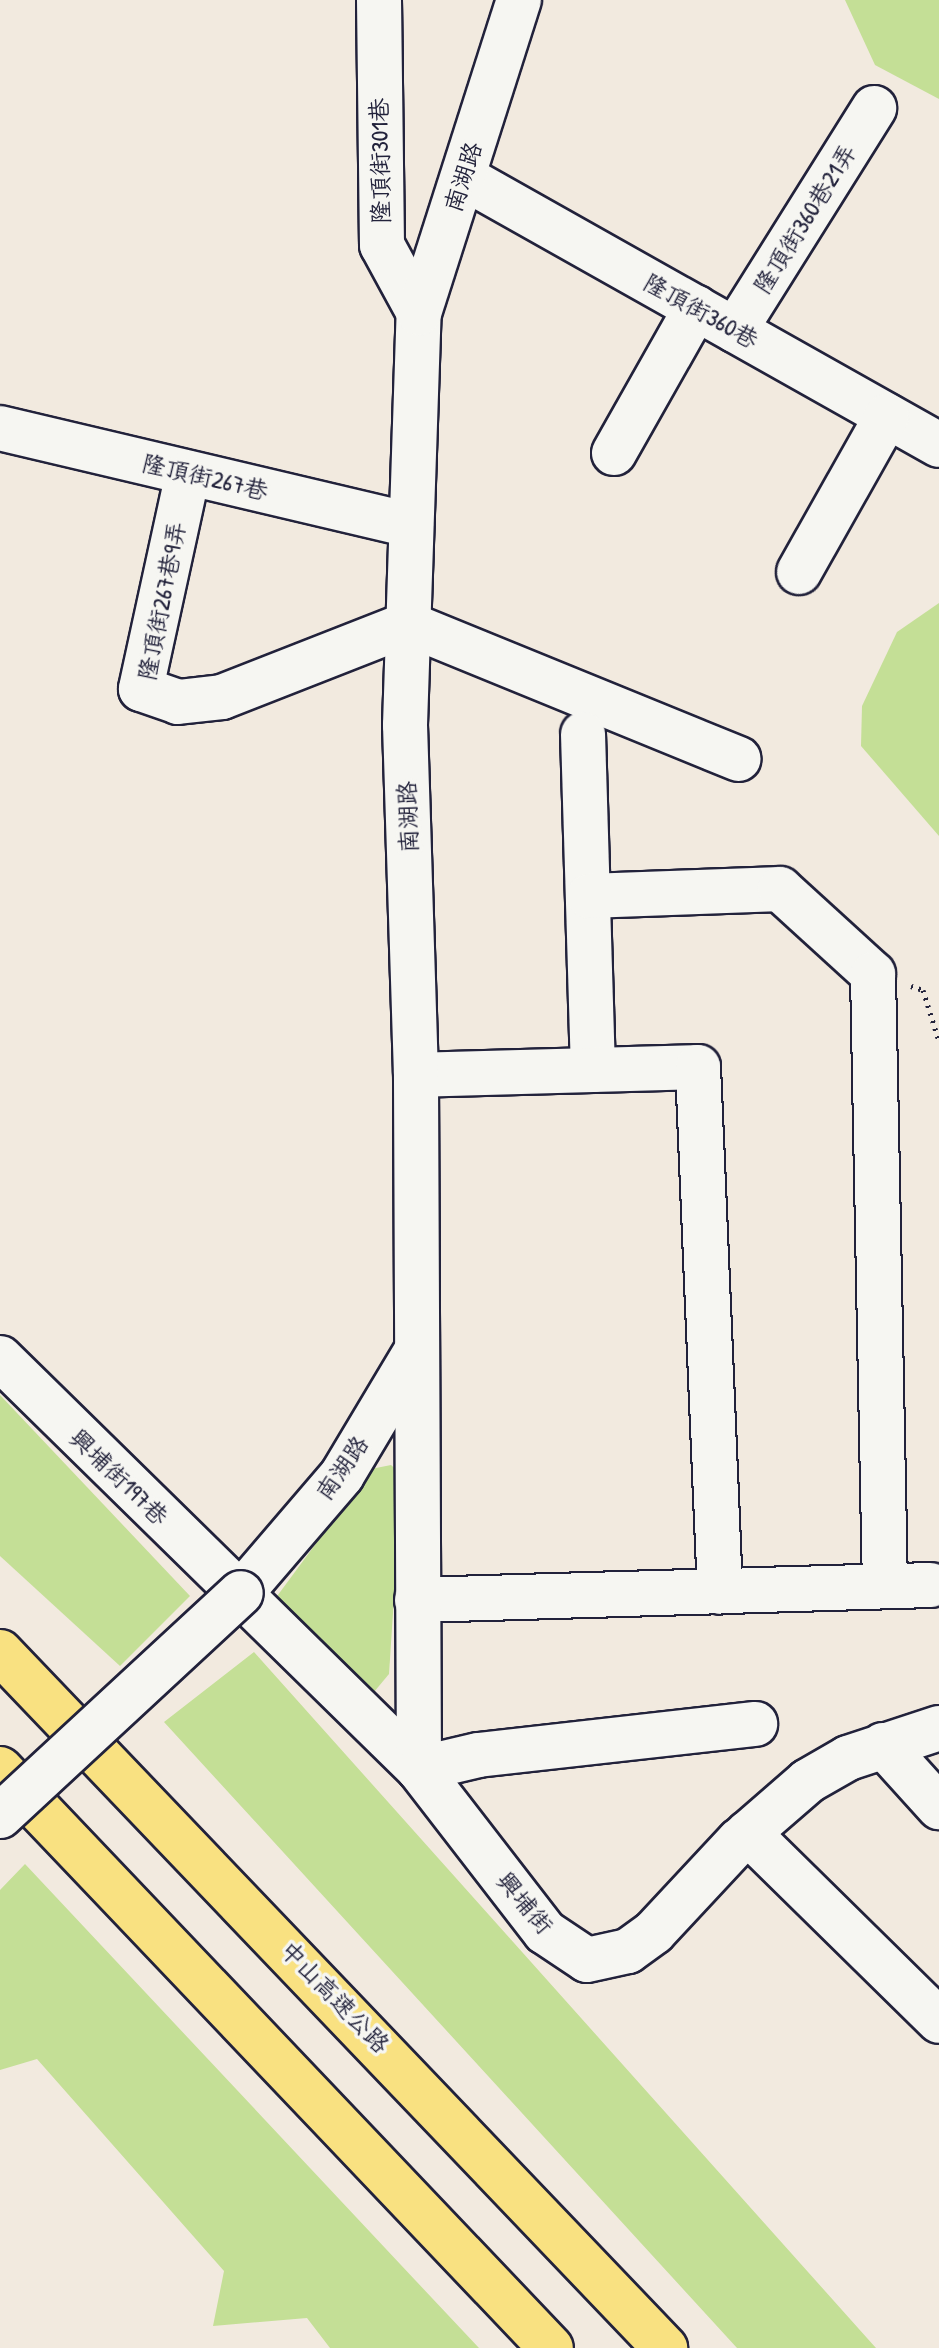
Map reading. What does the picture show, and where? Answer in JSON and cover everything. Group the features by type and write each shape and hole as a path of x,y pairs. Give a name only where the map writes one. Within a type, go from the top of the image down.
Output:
{"highway":[{"name":"中山高速公路","path":"0,1652 665,2348"},
{"path":"0,1769 551,2348"}],"street":[{"name":"隆頂街301巷","path":"379,0 382,245 419,313"},
{"name":"南湖路","path":"0,1816 241,1593 342,1475 415,1353 416,1075 408,624 419,313 519,0"},
{"name":"隆頂街360巷21弄","path":"735,330 874,108"},
{"name":"隆頂街360巷","path":"463,177 939,445"},
{"path":"614,453 696,308"},
{"path":"799,572 887,416"},
{"name":"隆頂街267巷","path":"0,428 411,525"},
{"name":"隆頂街267巷9弄","path":"188,473 141,689 178,702 222,697 408,624"},
{"path":"408,624 739,759"},
{"path":"583,734 593,1070"},
{"path":"589,896 780,889 873,974 885,1586"},
{"path":"416,1075 698,1067 720,1592"},
{"path":"415,1353 419,1769 478,1755 755,1724"},
{"name":"興埔街197巷","path":"0,1358 241,1593"},
{"path":"417,1600 931,1585"},
{"name":"興埔街","path":"241,1593 419,1769 545,1932 587,1960 628,1951 654,1932 748,1833 808,1781 883,1745 939,1728"},
{"path":"883,1745 939,1807"},
{"path":"748,1833 939,2021"}],"green space":[{"path":"845,0 939,0 939,99 875,65"},
{"path":"939,603 939,836 861,746 862,706 897,632"},
{"path":"0,1395 190,1596 120,1666 0,1556"},
{"path":"391,1465 402,1475 389,1674 374,1692 272,1603 371,1469"},
{"path":"254,1652 876,2348 737,2348 164,1722"},
{"path":"25,1864 479,2348 330,2348 307,2318 213,2326 224,2271 37,2059 0,2070 0,1890"}]}
